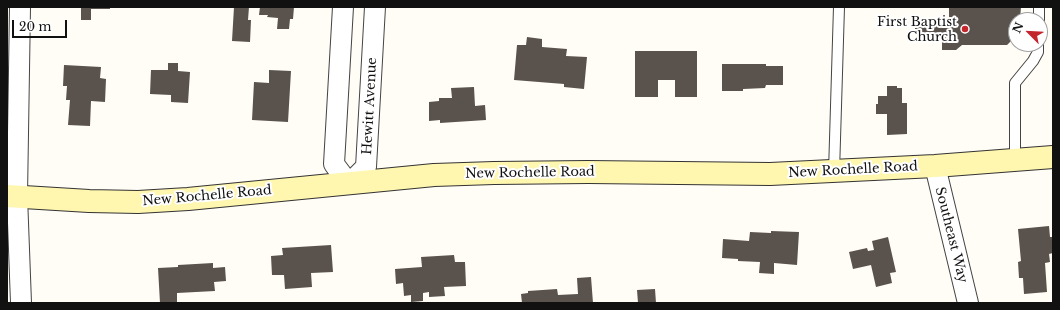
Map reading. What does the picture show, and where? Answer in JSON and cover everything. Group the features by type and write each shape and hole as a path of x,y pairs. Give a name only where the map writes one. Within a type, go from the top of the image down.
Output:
{"main road":[{"name":"New Rochelle Road","path":"12,196 89,201 138,202 188,199 434,175 588,172 770,174 935,166 1053,157"}],"street":[{"path":"20,7 12,196 21,303"},
{"path":"343,7 334,164 348,184"},
{"name":"Hewitt Avenue","path":"348,184 366,167 375,7"},
{"name":"Southeast Way","path":"935,166 968,303"}],"lane":[{"path":"834,172 839,7"},
{"path":"1015,161 1015,83 1033,61 1038,52"}],"building":[{"path":"81,7 110,7 110,9 91,9 91,20 81,20"},
{"path":"234,7 249,7 248,20 251,20 250,42 232,41"},
{"path":"260,7 294,7 293,19 290,19 289,29 277,29 278,18 267,17 268,15 259,15"},
{"name":"First Baptist Church","path":"949,7 1021,7 1021,12 1008,12 1007,45 962,45 956,50 942,50 942,35 915,35 915,24 949,24"},
{"path":"527,37 542,39 542,47 567,49 566,56 587,57 584,89 564,87 564,84 514,80 517,45 526,45"},
{"path":"635,51 697,51 697,97 675,97 675,80 658,80 658,97 635,97"},
{"path":"168,63 178,63 178,71 190,72 188,103 171,102 171,95 150,94 151,70 168,70"},
{"path":"722,64 766,64 766,66 783,66 783,85 766,85 765,88 743,89 743,91 722,91"},
{"path":"64,65 101,67 100,78 106,79 105,102 91,101 90,126 68,125 70,100 66,100 67,86 63,86"},
{"path":"269,70 291,71 288,122 252,120 254,82 269,83"},
{"path":"887,86 897,86 897,88 902,88 902,103 907,103 907,134 887,135 887,114 876,114 878,96 887,96"},
{"path":"474,87 475,106 485,105 486,120 440,123 440,120 429,121 429,102 439,101 439,98 452,98 451,88"},
{"path":"1049,226 1050,237 1053,237 1053,253 1049,254 1050,262 1045,263 1047,292 1024,294 1023,278 1019,278 1018,262 1021,261 1018,229"},
{"path":"771,231 799,232 797,265 774,263 774,274 759,273 760,262 738,261 738,259 722,258 723,239 749,241 750,232 771,233"},
{"path":"888,237 896,272 890,273 892,283 876,287 871,265 853,269 849,252 867,248 868,251 874,250 872,241"},
{"path":"331,245 333,272 311,273 312,287 285,289 284,275 272,275 271,256 283,255 282,248"},
{"path":"454,255 455,262 465,262 466,286 444,287 445,296 429,297 429,292 423,293 423,301 411,302 411,295 404,296 403,283 396,284 395,269 422,267 421,257"},
{"path":"213,263 213,268 225,267 226,281 214,282 215,291 177,293 177,303 160,303 158,268"},
{"path":"591,277 593,303 522,303 521,294 528,293 528,291 557,289 558,295 578,294 577,278"},
{"path":"655,289 656,303 638,303 637,290"}],"place":[{"name":"First Baptist Church","path":"965,29"}]}
